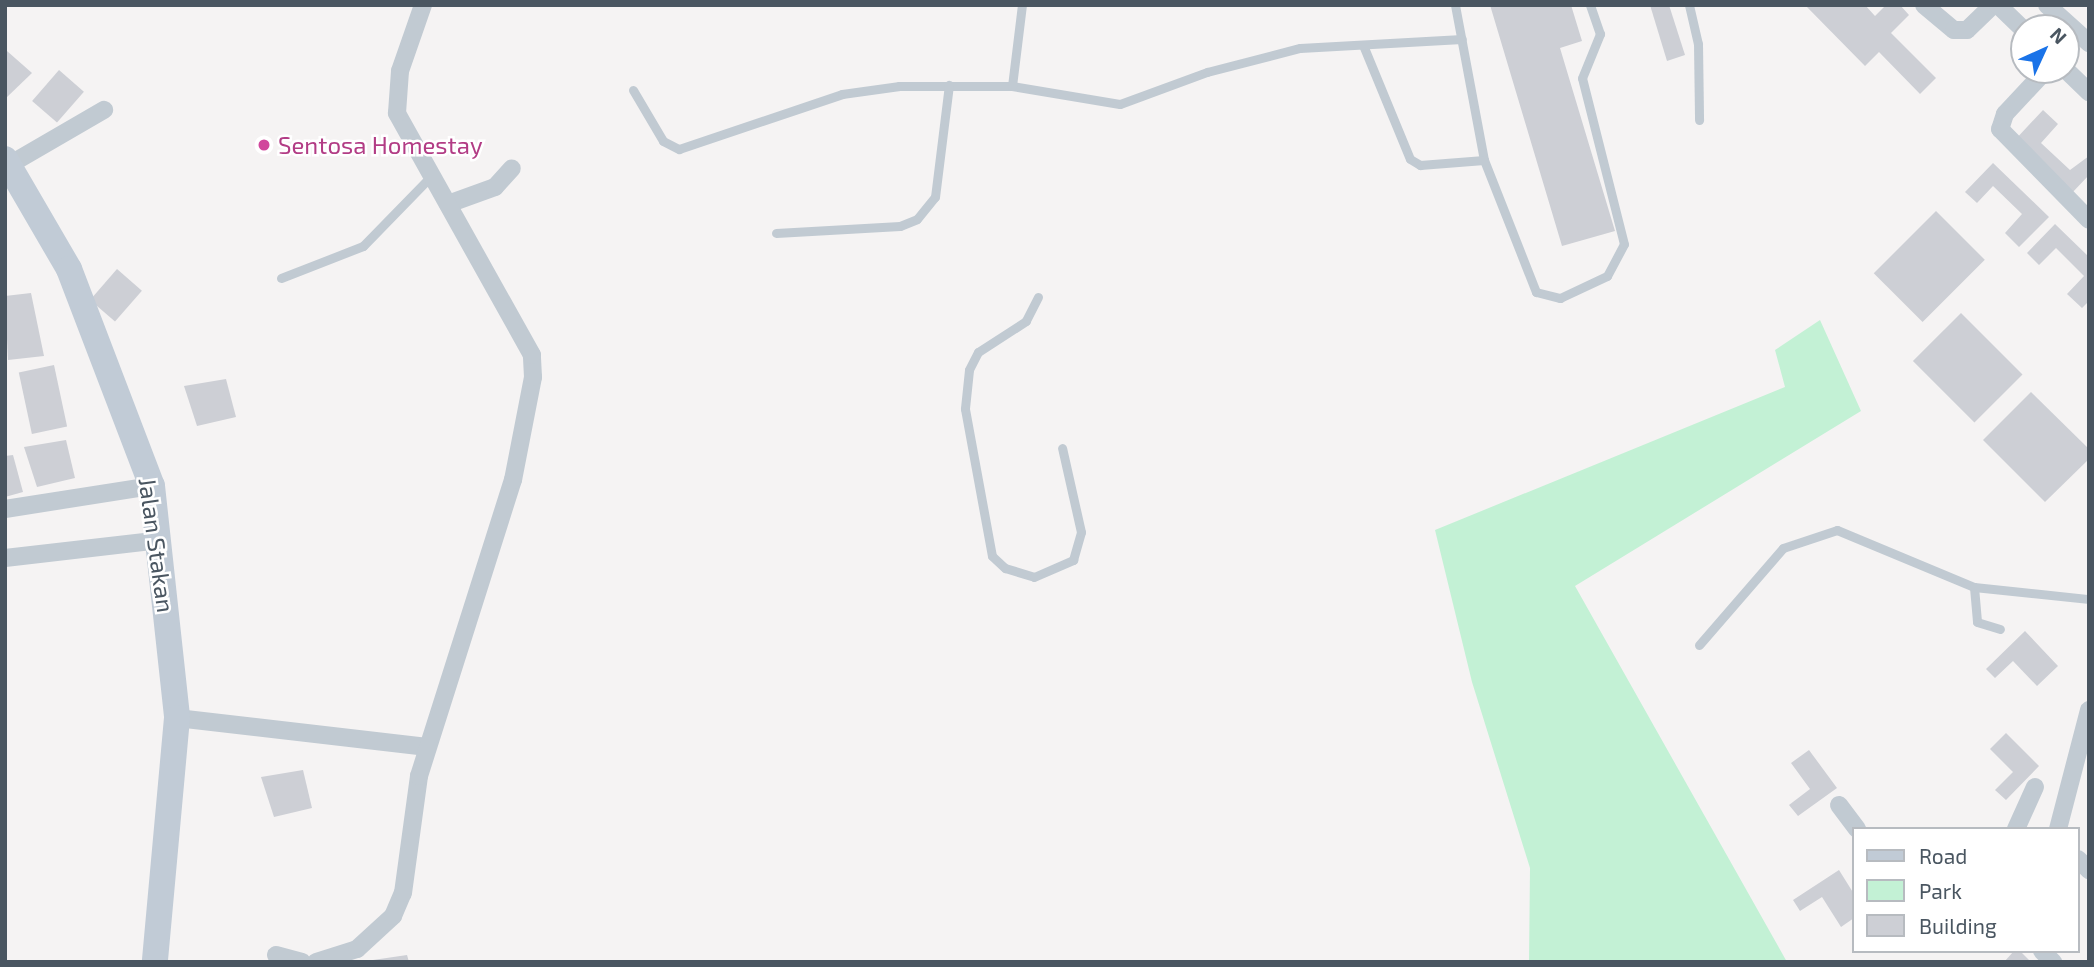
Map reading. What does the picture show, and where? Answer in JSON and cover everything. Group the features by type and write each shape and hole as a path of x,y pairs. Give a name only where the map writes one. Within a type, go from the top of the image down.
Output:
{"main road":[{"name":"Jalan Stakan","path":"7,162 69,269 152,486 160,540 177,718 155,962"}],"street":[{"path":"316,962 357,949 393,916 409,869 427,747 513,480 534,366 397,113 395,92 423,5"},
{"path":"1924,5 1954,30 1967,30 1995,5 2010,18"},
{"path":"2047,5 2089,43"},
{"path":"2033,84 2005,114 2000,129 2089,220"},
{"path":"7,162 104,110"},
{"path":"448,204 495,187 512,168"},
{"path":"5,509 152,486"},
{"path":"5,558 160,540"},
{"path":"2059,827 2089,710"},
{"path":"177,718 427,747"},
{"path":"2017,827 2035,787"},
{"path":"1839,805 1856,827"},
{"path":"276,955 302,962"}],"lane":[{"path":"1012,86 1022,5"},
{"path":"1455,5 1484,160 1536,292 1560,298 1607,276 1624,234 1582,78 1598,45 1590,5"},
{"path":"1689,5 1698,44 1699,121"},
{"path":"633,90 663,141 678,149 842,94 949,85 1012,86 1120,104 1207,72 1300,48 1462,38"},
{"path":"1363,45 1410,159 1420,165 1484,160"},
{"path":"776,233 900,226 917,219 935,197 949,85"},
{"path":"281,278 363,246 432,175"},
{"path":"1038,298 1026,321 978,352 969,370 970,436 992,555 1005,568 1034,577 1073,560 1081,532 1062,447"},
{"path":"1699,645 1783,548 1837,530 1973,587 2089,599"},
{"path":"1973,587 1977,622 2000,629"}],"green space":[{"path":"1820,320 1861,411 1575,586 1787,962 1529,962 1530,868 1472,682 1435,530 1785,387 1775,350"}],"building":[{"path":"1490,5 1571,5 1582,41 1560,48 1615,231 1562,246"},
{"path":"1650,5 1669,5 1685,55 1667,61"},
{"path":"1805,5 1865,5 1875,16 1886,5 1900,5 1909,15 1891,33 1936,78 1920,94 1879,52 1865,66"},
{"path":"5,52 32,73 5,99"},
{"path":"59,70 84,92 57,123 32,101"},
{"path":"2043,110 2058,124 2041,143 2070,170 2089,156 2089,175 2071,194 2014,141"},
{"path":"1993,163 2049,217 2019,247 2005,233 2022,214 1993,186 1977,203 1965,192"},
{"path":"1936,211 1985,260 1923,322 1874,273"},
{"path":"2055,224 2089,257 2089,301 2082,308 2067,294 2084,276 2056,248 2039,265 2027,253"},
{"path":"117,269 142,291 115,322 90,300"},
{"path":"31,293 44,356 8,360 5,296"},
{"path":"1961,313 2023,375 1974,423 1913,361"},
{"path":"54,365 67,427 32,434 19,372"},
{"path":"226,379 236,417 197,426 184,386"},
{"path":"2031,392 2089,449 2089,459 2045,502 1983,440"},
{"path":"66,440 75,478 37,487 24,447"},
{"path":"13,455 23,492 5,497 5,456"},
{"path":"2025,631 2058,666 2037,686 2013,661 1995,678 1986,669"},
{"path":"2006,733 2039,766 2006,800 1995,790 2013,772 1990,749"},
{"path":"1809,750 1837,788 1798,816 1789,805 1810,789 1791,763"},
{"path":"303,770 312,808 274,817 261,777"},
{"path":"1839,870 1853,892 1853,919 1841,927 1822,897 1800,911 1793,900"},
{"path":"2012,953 2022,953 2031,962 2004,962"},
{"path":"407,955 409,962 373,960"}],"place":[{"name":"Sentosa Homestay","path":"264,145"}]}
